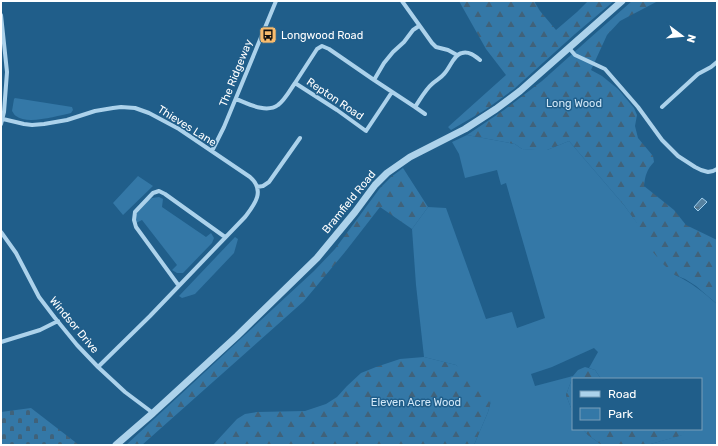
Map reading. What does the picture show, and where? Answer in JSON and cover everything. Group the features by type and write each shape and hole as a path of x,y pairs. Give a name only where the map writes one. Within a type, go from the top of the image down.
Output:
{"street":[{"name":"The Ridgeway","path":"212,151 236,99 276,1"},
{"path":"402,1 436,47 448,50 457,55"},
{"name":"Bramfield Road","path":"116,445 237,336 316,258 335,237 375,185 387,173 410,157 465,129 496,109 520,91 622,1"},
{"path":"1,15 7,72 6,95 1,124"},
{"path":"374,80 384,63 393,52 404,42 413,30 419,26"},
{"path":"295,83 317,49 322,46 329,49 425,114"},
{"path":"569,48 575,55 605,68 638,107 662,140 678,156 701,170 708,172 717,169"},
{"path":"415,107 428,87 444,74 457,55 463,52 471,54 480,60"},
{"path":"662,107 698,74 711,68 717,62"},
{"name":"Repton Road","path":"236,99 264,108 274,107 279,105 284,100 295,83 366,131 392,92"},
{"name":"Thieves Lane","path":"3,119 32,125 67,120 95,111 112,108 135,108 149,113 178,129 212,151 250,177 256,183 257,187"},
{"path":"98,367 245,217 253,206 257,196 257,187 263,186 269,182 300,138"},
{"path":"179,286 136,227 134,220 135,212 153,194 159,191 226,238"},
{"name":"Windsor Drive","path":"1,232 11,246 39,296 77,345 125,392 153,413"},
{"path":"1,342 40,330 58,321"}],"green space":[{"name":"Long Wood","path":"459,1 534,1 540,11 556,30 588,1 614,1 514,89 485,110 451,130 448,127 506,75 486,49"},
{"name":"Long Wood","path":"632,1 658,1 620,21 607,35 591,70 602,76 618,89 634,108 637,115 635,126 638,138 653,156 654,162 647,173 644,186 674,210 686,225 717,240 717,304 696,286 675,275 664,265 652,251 636,222 624,205 569,141 547,150 536,150 522,149 515,144 467,135 504,110 542,81"},
{"path":"15,98 72,107 73,110 71,113 50,118 35,120 21,119 15,116 12,111"},
{"path":"467,135 515,144 522,149 547,150 569,141 624,205 675,275 692,284 717,304 717,445 647,445 682,435 684,430 702,430 702,378 600,378 595,370 589,368 598,352 594,348 552,367 531,374 535,386 573,376 566,395 572,410 572,430 584,430 588,435 602,445 474,445 491,401 456,365 424,357 416,285 412,229 428,207 446,208 486,319 512,312 517,328 545,318 506,183 501,185 497,170 465,178 459,154 452,142"},
{"path":"403,168 428,207 412,229 380,207 304,301 142,445 126,445 314,271 335,249 380,188"},
{"path":"138,176 153,186 123,215 113,203"},
{"path":"159,197 163,199 162,207 206,237 211,233 214,238 212,243 183,273 177,273 172,270 177,265 142,220 136,223 135,216 137,213 149,200"},
{"path":"235,237 238,239 234,253 195,294 182,298 179,296"},
{"name":"Eleven Acre Wood","path":"424,357 456,365 481,383 490,392 491,401 488,412 474,445 213,445 237,419 245,414 257,412 305,411 326,404 337,397 361,373 400,359"},
{"path":"585,367 595,370 600,378 572,378 578,370"},
{"path":"572,379 572,410 566,395"},
{"path":"31,408 79,445 1,445 1,412"},
{"path":"584,430 685,430 683,435 647,445 602,445 588,435"}],"water":[{"path":"702,198 707,202 698,211 694,207"}],"place":[{"name":"Longwood Road","path":"268,35"}]}
